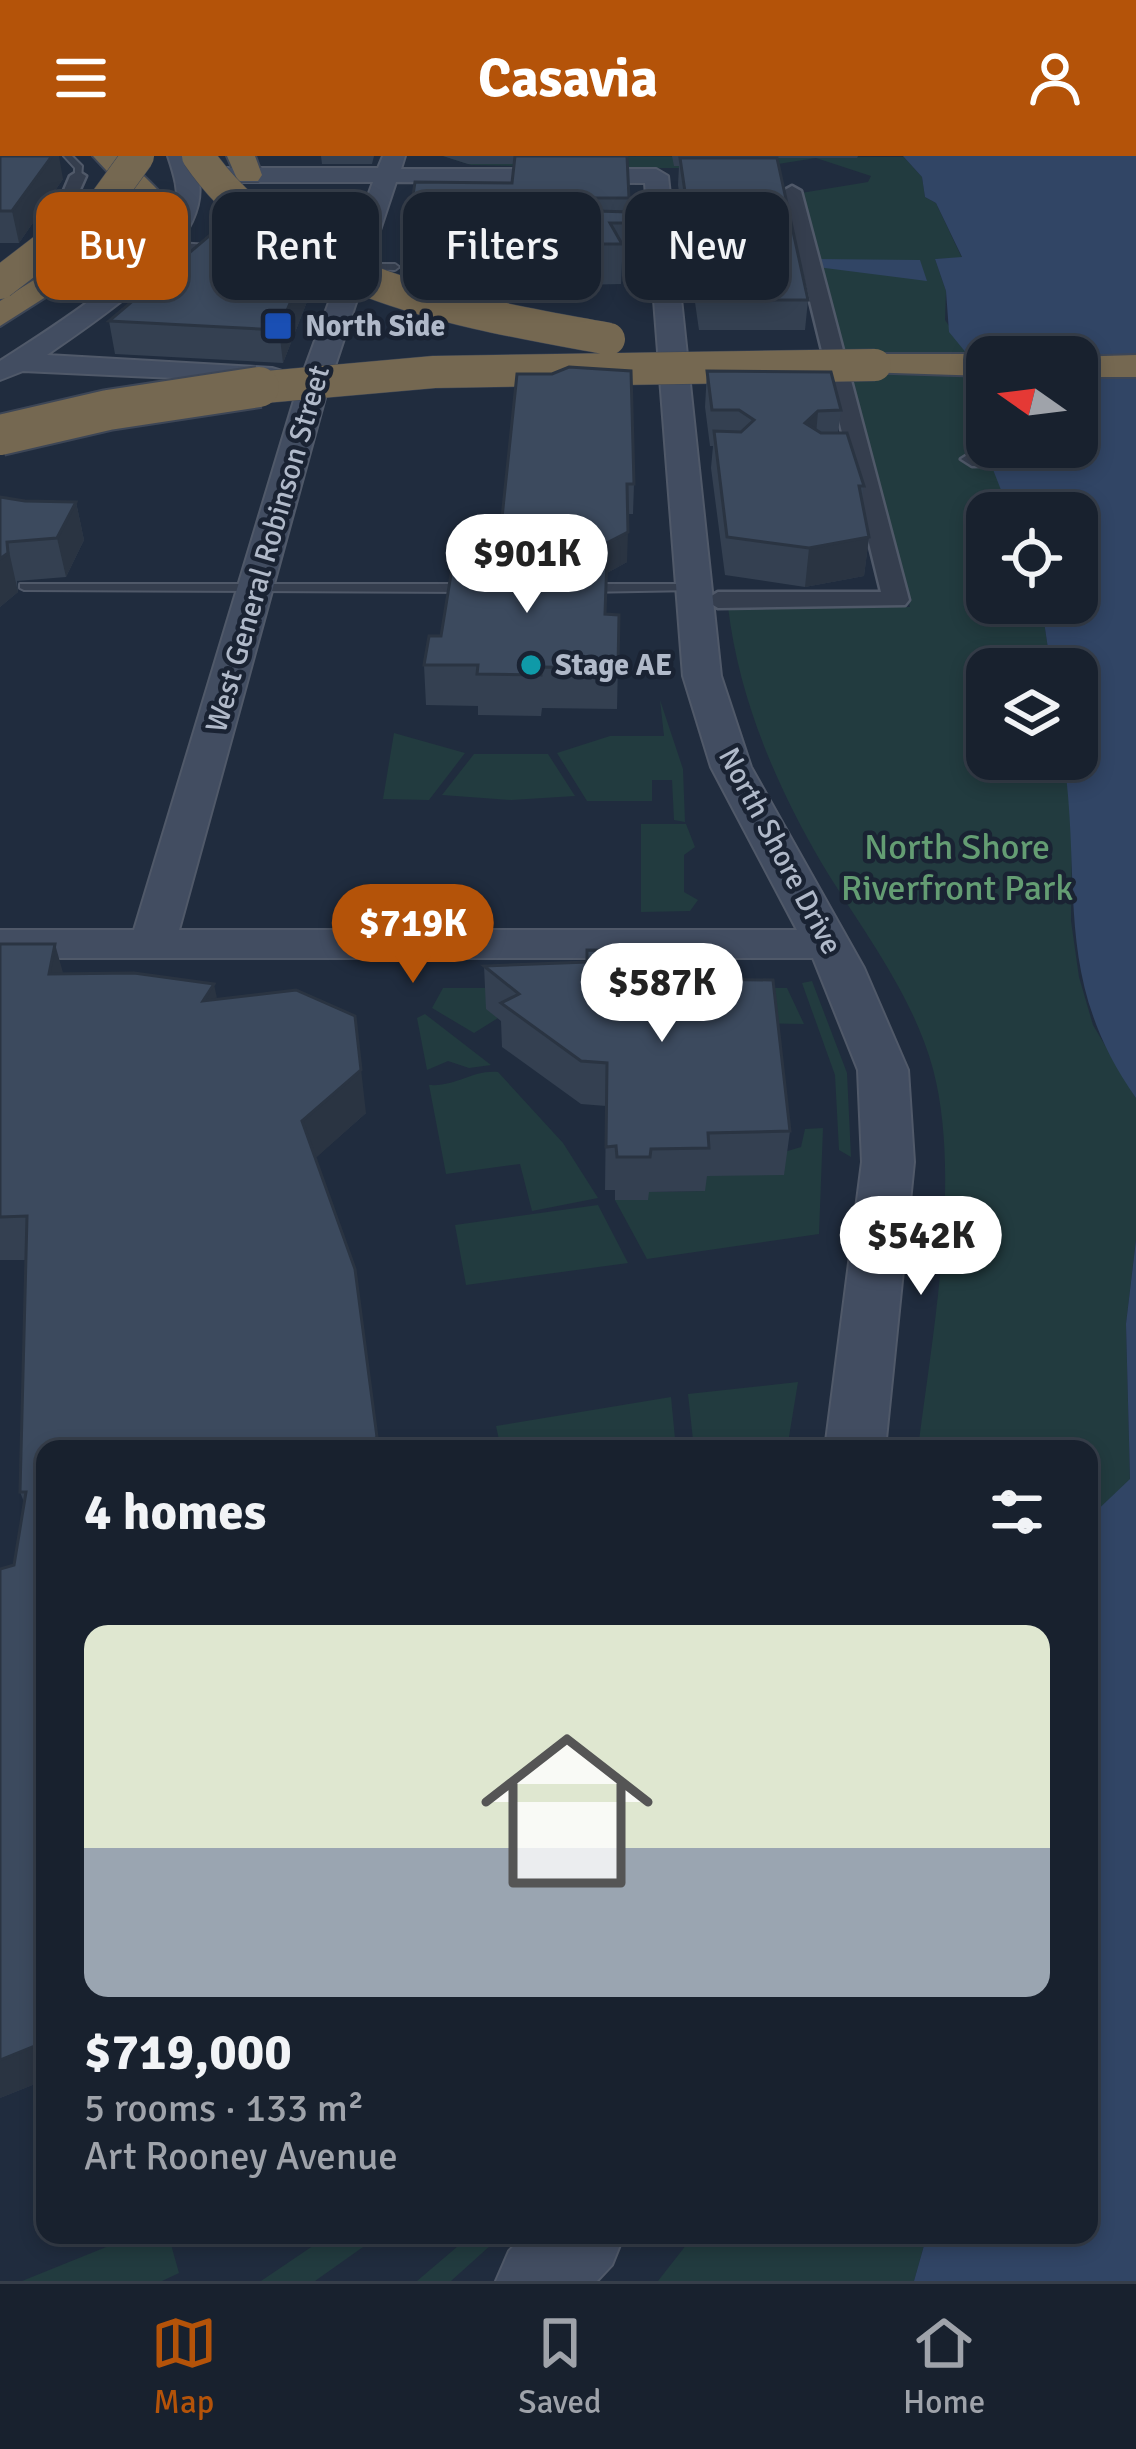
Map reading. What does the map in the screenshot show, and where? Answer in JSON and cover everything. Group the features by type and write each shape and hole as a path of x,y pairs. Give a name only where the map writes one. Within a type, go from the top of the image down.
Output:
{"highway":[{"path":"107,156 142,192"},
{"path":"0,283 104,202 138,156"},
{"path":"0,316 164,194 192,159 256,220 326,263 414,296 598,338 874,365"},
{"path":"0,441 156,403 372,373 874,365"},
{"path":"0,418 146,388 296,371 966,366"},
{"path":"1098,366 1136,366"},
{"path":"0,441 131,409 290,383 579,367"}],"main road":[{"path":"188,206 192,159 245,165 392,165"},
{"path":"188,230 245,165"},
{"name":"North Shore Drive","path":"392,165 667,176 666,192"},
{"name":"West General Robinson Street","path":"379,201 392,165"},
{"path":"4,369 93,300"},
{"name":"West General Robinson Street","path":"152,945 317,376 343,300"},
{"name":"North Shore Drive","path":"666,300 671,368 705,594 701,676 730,767 862,1010 884,1070 889,1131 884,1216 856,1440"},
{"path":"4,369 224,378 671,368"},
{"path":"0,944 826,944"},
{"path":"539,2281 574,2244"}],"street":[{"path":"71,192 78,176"},
{"path":"705,594 896,600 788,183 806,176"}],"lane":[{"path":"68,156 79,168 78,176"},
{"path":"188,247 209,248"},
{"path":"0,298 36,266"},
{"path":"379,267 395,267"},
{"path":"24,586 488,588"},
{"path":"572,588 705,594"}],"green space":[{"name":"North Shore Riverfront Park","path":"443,156 904,157 922,177 925,197 936,203 962,258 935,259 946,291 945,320 966,351 966,468 994,468 1002,492 966,492 966,624 1044,624 1048,648 966,648 966,780 1067,780 1072,817 1071,921 1079,977 1093,1025 1136,1098 1136,1240 1126,1324 1130,1480 1098,1510 1098,1440 919,1440 945,1207 941,1112 933,1069 899,987 789,802 761,739 733,641 728,607 910,607 824,282 816,267 789,267 789,259 819,259 801,193 868,182 871,176 816,158 752,168 471,165"},
{"path":"660,700 683,769 685,822 674,820 672,780 652,780 652,801 587,801 557,753 610,736 664,736"},
{"path":"394,733 465,753 429,800 383,799"},
{"path":"474,754 548,754 575,796 511,800 442,795"},
{"path":"641,824 686,824 695,847 684,855 684,892 698,900 690,911 641,912"},
{"path":"812,981 847,1073 851,1157 839,1150 835,1075 802,983"},
{"path":"443,988 787,988 804,1024 686,1022 514,1008 474,1033 432,1008"},
{"path":"425,1014 491,1065 469,1068 448,1061 427,1070 417,1018"},
{"path":"498,1072 563,1143 598,1198 532,1211 520,1164 446,1174 429,1085"},
{"path":"823,1128 819,1234 647,1259 615,1200 648,1200 648,1192 705,1191 704,1176 801,1147 805,1129"},
{"path":"598,1205 628,1263 466,1285 455,1225"},
{"path":"798,1382 788,1440 693,1440 688,1394"},
{"path":"671,1397 675,1440 499,1440 496,1426"},
{"path":"114,2244 171,2244 179,2273 162,2281 22,2281"},
{"path":"316,2244 367,2244 315,2281 261,2281"},
{"path":"460,2244 492,2244 451,2281 417,2281"},
{"path":"687,2244 924,2244 914,2281 658,2281"}],"water":[{"path":"903,156 1136,156 1136,1098 1092,1014 1076,933 1066,780 1098,780 1098,648 1048,648 1044,624 1098,624 1098,492 1002,492 992,468 1098,468 1098,336 966,336 966,353 949,332 946,291 935,259 962,257 936,203 925,197 922,177"},
{"path":"815,259 920,260 927,281 817,267"},
{"path":"1136,1240 1136,2281 914,2281 924,2244 1098,2244 1098,1509 1130,1479 1126,1324"}],"building":[{"path":"0,156 52,156 12,211 0,211"},
{"path":"515,156 627,156 625,198 601,198 601,192 413,192 415,182 512,183"},
{"path":"680,158 777,158 784,192 685,192"},
{"path":"601,211 625,212 625,223 610,223 622,244 601,244"},
{"path":"789,213 808,300 789,300"},
{"path":"212,233 212,300 291,300 279,330 109,321 134,300 188,300 188,254"},
{"path":"569,367 631,371 634,484 627,484 628,532 607,543 607,549 470,549 472,536 500,537 517,374 552,374"},
{"path":"707,371 831,372 841,410 818,411 805,423 821,433 847,433 864,486 859,486 869,537 809,548 727,537 714,431 741,432 754,420 739,410 712,410"},
{"path":"0,497 76,502 57,538 7,542 8,553 0,559"},
{"path":"466,557 607,557 605,614 619,615 618,668 541,667 541,675 477,674 478,665 424,665 429,636 441,636 452,568 464,568"},
{"path":"0,944 55,944 49,974 134,973 214,984 203,1001 296,990 355,1016 361,1070 302,1121 355,1269 377,1437 36,1440 36,2046 0,2060 0,1569 14,1565 26,1492 20,1492 27,1216 0,1217"},
{"path":"587,950 674,951 675,961 687,961 689,979 773,980 790,1131 708,1133 709,1148 651,1149 650,1157 617,1157 616,1146 606,1147 607,1063 581,1061 501,1003 519,994 484,966 587,962"}],"place":[{"name":"North Side","path":"278,326"},
{"name":"Stage AE","path":"531,665"}]}
